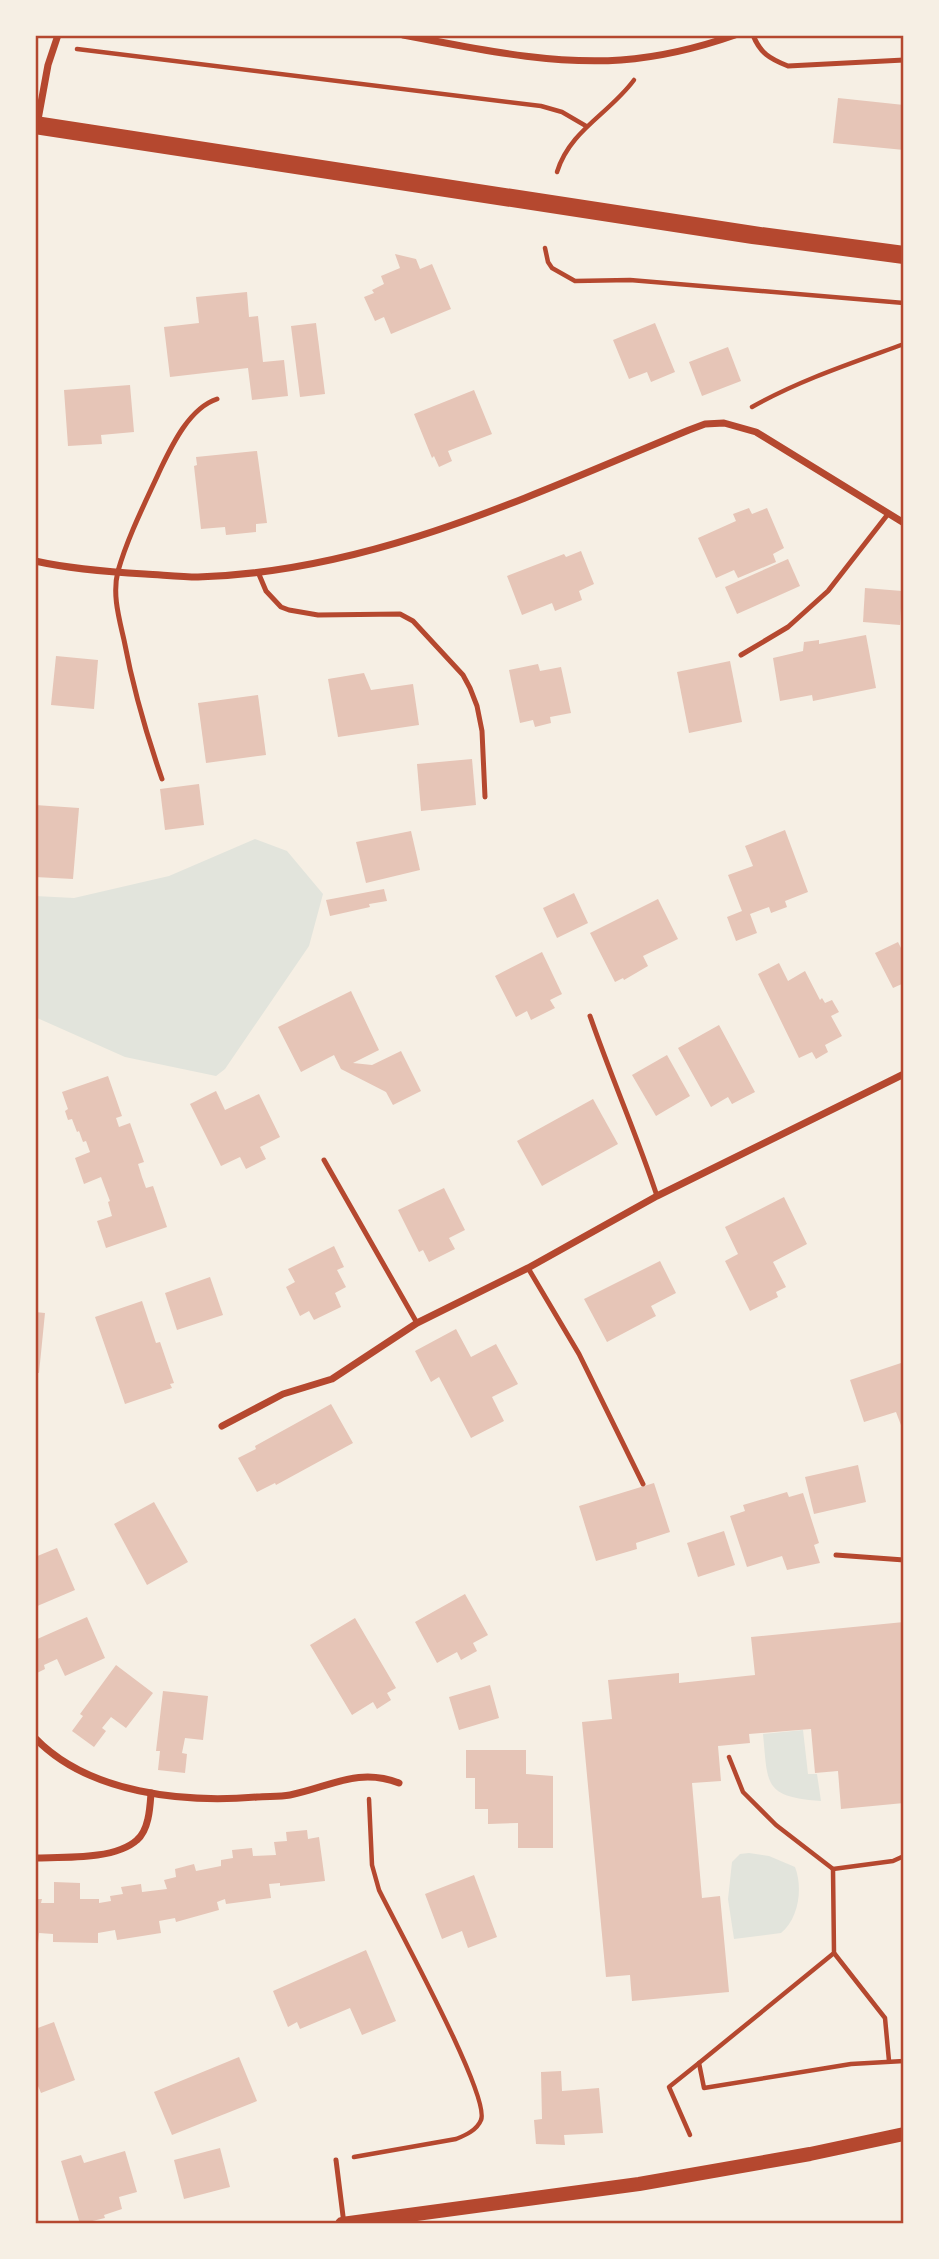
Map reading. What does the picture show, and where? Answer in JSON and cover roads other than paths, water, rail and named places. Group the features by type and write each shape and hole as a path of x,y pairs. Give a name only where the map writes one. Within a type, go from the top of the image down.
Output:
{"main road":[{"path":"36,125 726,232 904,254"},
{"path":"343,2224 639,2184 810,2154 904,2134"}],"street":[{"path":"36,125 48,65 58,35"},
{"path":"403,35 439,38 499,52 592,61 643,58 699,47 735,35"},
{"path":"35,561 117,573 197,577 258,572 368,552 466,522 705,424 724,423 740,426 776,443 904,523"},
{"path":"222,1426 283,1394 332,1380 417,1323 528,1268 657,1196 904,1074"},
{"path":"35,1738 43,1747 83,1772 131,1790 186,1798 235,1799 290,1795 338,1780 367,1776 384,1777 400,1783"},
{"path":"35,1858 79,1857 116,1851 139,1839 149,1815 151,1793"}],"lane":[{"path":"753,35 758,49 772,60 788,66 904,60"},
{"path":"162,779 133,688 115,597 117,573 142,508 166,458 194,413 206,403 217,399"},
{"path":"741,654 788,627 828,591 888,513"},
{"path":"258,572 266,592 281,607 289,610 317,615 400,614 413,621 463,675 470,688 482,731 485,797"},
{"path":"590,1016 614,1083 639,1140 657,1196"},
{"path":"324,1160 417,1323"},
{"path":"528,1268 579,1354 643,1484"},
{"path":"836,1555 904,1560"},
{"path":"336,2160 343,2224"}]}
